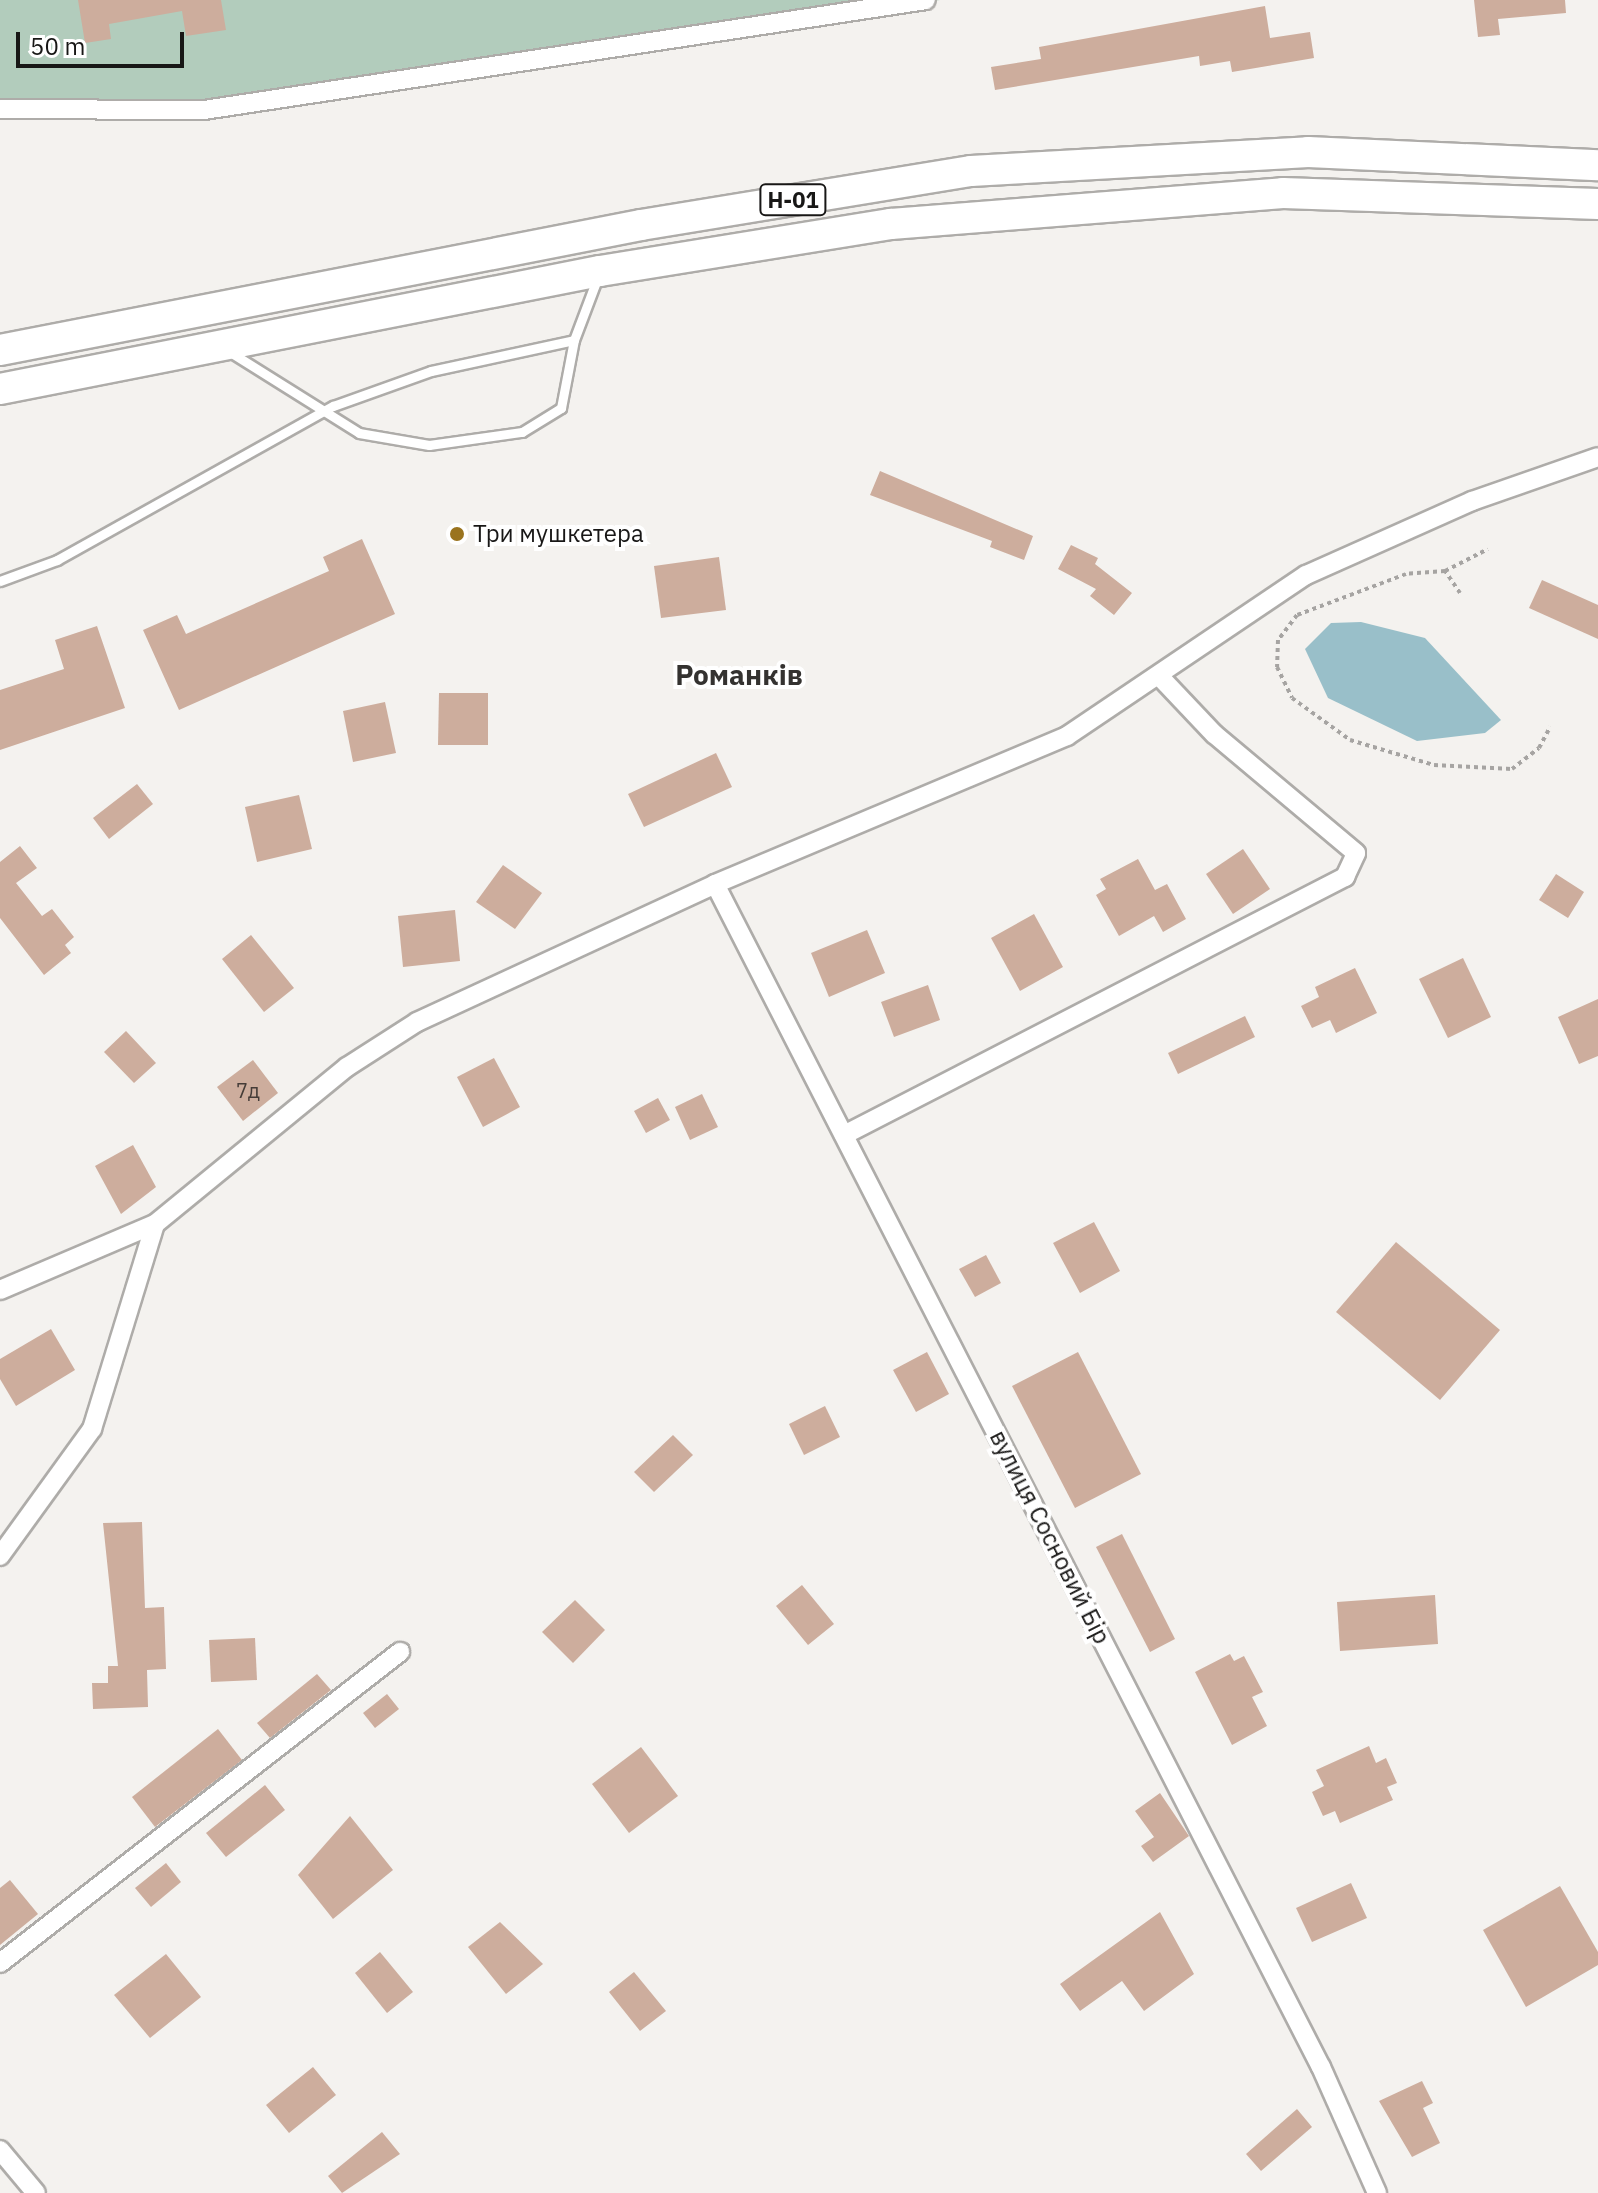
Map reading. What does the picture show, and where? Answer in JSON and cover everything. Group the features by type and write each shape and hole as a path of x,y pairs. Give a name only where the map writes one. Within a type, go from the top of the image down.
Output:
{"main road":[{"name":"Н-01","path":"0,350 641,225 971,171 1308,152 1598,165"},
{"name":"Н-01","path":"0,389 600,271 891,224 1116,201 1283,193 1598,204"}],"street":[{"path":"0,109 204,110 926,0"},
{"path":"0,1290 155,1224 347,1067 417,1022 715,884 1067,736 1161,678 1306,575 1472,501 1598,457"},
{"path":"844,1135 1345,877 1356,853 1214,734 1161,678"},
{"name":"вулиця Сосновий Бір","path":"715,884 1321,2067 1377,2193"},
{"path":"0,1556 92,1429 155,1224"},
{"path":"0,1963 400,1652"},
{"path":"0,2150 36,2193"}],"lane":[{"path":"221,346 359,433 429,445 522,432 561,408 574,340 600,271"},
{"path":"0,581 57,560 324,411 431,371 574,340"}],"path":[{"path":"1488,549 1445,571 1371,584 1297,615 1278,640 1277,667 1292,698 1350,740 1434,765 1512,769 1539,748 1550,727"},
{"path":"1445,571 1460,593"}],"green space":[{"path":"0,0 940,0 204,110 0,115"}],"water":[{"path":"1361,622 1425,638 1501,720 1485,733 1417,741 1328,698 1305,649 1331,623"}],"building":[{"path":"78,0 221,0 226,30 186,36 182,11 109,24 111,39 85,43"},
{"path":"1474,0 1565,0 1566,13 1498,19 1500,35 1478,37"},
{"path":"1265,6 1270,38 1310,32 1314,58 1232,72 1230,61 1200,66 1199,56 995,90 991,67 1041,59 1039,47"},
{"path":"880,471 1033,536 1024,560 990,547 992,541 870,495"},
{"path":"362,539 395,614 179,710 143,630 177,615 186,634 329,571 323,557"},
{"path":"1071,545 1098,558 1095,564 1132,593 1114,615 1090,596 1096,589 1058,569"},
{"path":"719,557 726,610 661,618 654,566"},
{"path":"1542,580 1598,605 1598,639 1529,608"},
{"path":"97,626 125,708 0,750 0,690 64,669 55,640"},
{"path":"439,693 488,693 488,745 438,745"},
{"path":"385,702 396,753 353,762 343,711"},
{"path":"716,753 732,787 644,827 628,794"},
{"path":"137,784 153,804 109,839 93,818"},
{"path":"299,795 312,849 257,862 245,807"},
{"path":"20,846 37,868 16,883 42,916 52,909 74,937 65,945 71,953 44,975 0,918 0,862"},
{"path":"1243,849 1270,889 1233,914 1206,874"},
{"path":"1138,859 1155,890 1167,884 1186,919 1163,932 1154,916 1119,936 1096,895 1106,889 1100,879"},
{"path":"503,865 542,893 515,929 476,902"},
{"path":"1556,874 1584,892 1568,918 1539,900"},
{"path":"455,910 460,961 403,967 398,916"},
{"path":"1034,914 1063,967 1020,991 991,938"},
{"path":"867,930 885,973 829,997 811,953"},
{"path":"251,935 294,988 264,1012 222,959"},
{"path":"1463,958 1491,1017 1448,1038 1419,979"},
{"path":"1355,968 1377,1013 1336,1033 1330,1020 1312,1028 1301,1006 1319,997 1315,987"},
{"path":"928,985 940,1020 894,1037 881,1002"},
{"path":"1598,999 1598,1056 1579,1064 1558,1017"},
{"path":"1245,1016 1255,1037 1178,1074 1168,1053"},
{"path":"126,1031 156,1063 134,1083 104,1052"},
{"path":"494,1058 520,1107 483,1127 457,1077"},
{"path":"253,1060 278,1093 243,1121 217,1087"},
{"path":"702,1094 718,1127 690,1140 675,1107"},
{"path":"658,1098 670,1120 646,1133 634,1111"},
{"path":"133,1145 156,1187 121,1214 95,1166"},
{"path":"1094,1222 1120,1271 1080,1293 1053,1243"},
{"path":"1396,1242 1500,1330 1440,1400 1336,1312"},
{"path":"986,1255 1001,1283 975,1297 959,1269"},
{"path":"51,1329 75,1370 16,1406 0,1379 0,1359"},
{"path":"927,1352 949,1394 916,1412 893,1370"},
{"path":"1078,1352 1141,1474 1075,1508 1012,1386"},
{"path":"825,1406 840,1437 804,1455 789,1424"},
{"path":"673,1435 693,1455 654,1492 634,1472"},
{"path":"142,1522 145,1608 164,1607 166,1669 147,1670 148,1707 93,1709 92,1683 108,1683 108,1666 118,1666 103,1523"},
{"path":"1122,1534 1175,1639 1150,1652 1096,1547"},
{"path":"802,1585 834,1624 808,1645 776,1606"},
{"path":"1435,1595 1438,1644 1340,1651 1337,1602"},
{"path":"575,1600 605,1630 573,1663 542,1632"},
{"path":"255,1638 257,1680 211,1682 209,1640"},
{"path":"1230,1654 1234,1661 1244,1656 1263,1692 1252,1697 1267,1726 1232,1745 1195,1672"},
{"path":"317,1674 331,1690 270,1738 257,1723"},
{"path":"387,1694 399,1709 375,1728 363,1713"},
{"path":"218,1729 242,1760 155,1827 132,1797"},
{"path":"1369,1746 1376,1763 1386,1758 1397,1783 1387,1787 1393,1800 1340,1823 1335,1811 1323,1816 1312,1792 1324,1786 1316,1770"},
{"path":"641,1747 678,1796 629,1833 592,1784"},
{"path":"265,1785 285,1810 226,1857 206,1833"},
{"path":"1160,1793 1189,1836 1153,1862 1141,1846 1154,1837 1135,1811"},
{"path":"350,1816 393,1870 333,1919 298,1875"},
{"path":"166,1863 181,1882 151,1907 135,1888"},
{"path":"10,1880 38,1914 0,1945 0,1888"},
{"path":"1351,1883 1367,1918 1312,1942 1296,1908"},
{"path":"1560,1886 1598,1952 1598,1965 1526,2007 1483,1930"},
{"path":"1160,1912 1194,1974 1144,2011 1122,1981 1080,2011 1060,1984"},
{"path":"500,1922 543,1964 506,1994 468,1947"},
{"path":"380,1952 413,1992 387,2013 355,1973"},
{"path":"166,1954 201,1997 150,2038 114,1995"},
{"path":"634,1972 666,2011 640,2031 609,1992"},
{"path":"313,2067 336,2095 289,2133 266,2105"},
{"path":"1422,2081 1433,2103 1423,2108 1440,2143 1412,2157 1379,2101"},
{"path":"1297,2109 1312,2127 1261,2171 1246,2154"},
{"path":"382,2132 400,2154 342,2193 328,2176"}],"place":[{"name":"Три мушкетера","path":"457,534"}],"district":[{"name":"Романків","path":"739,675"}]}
